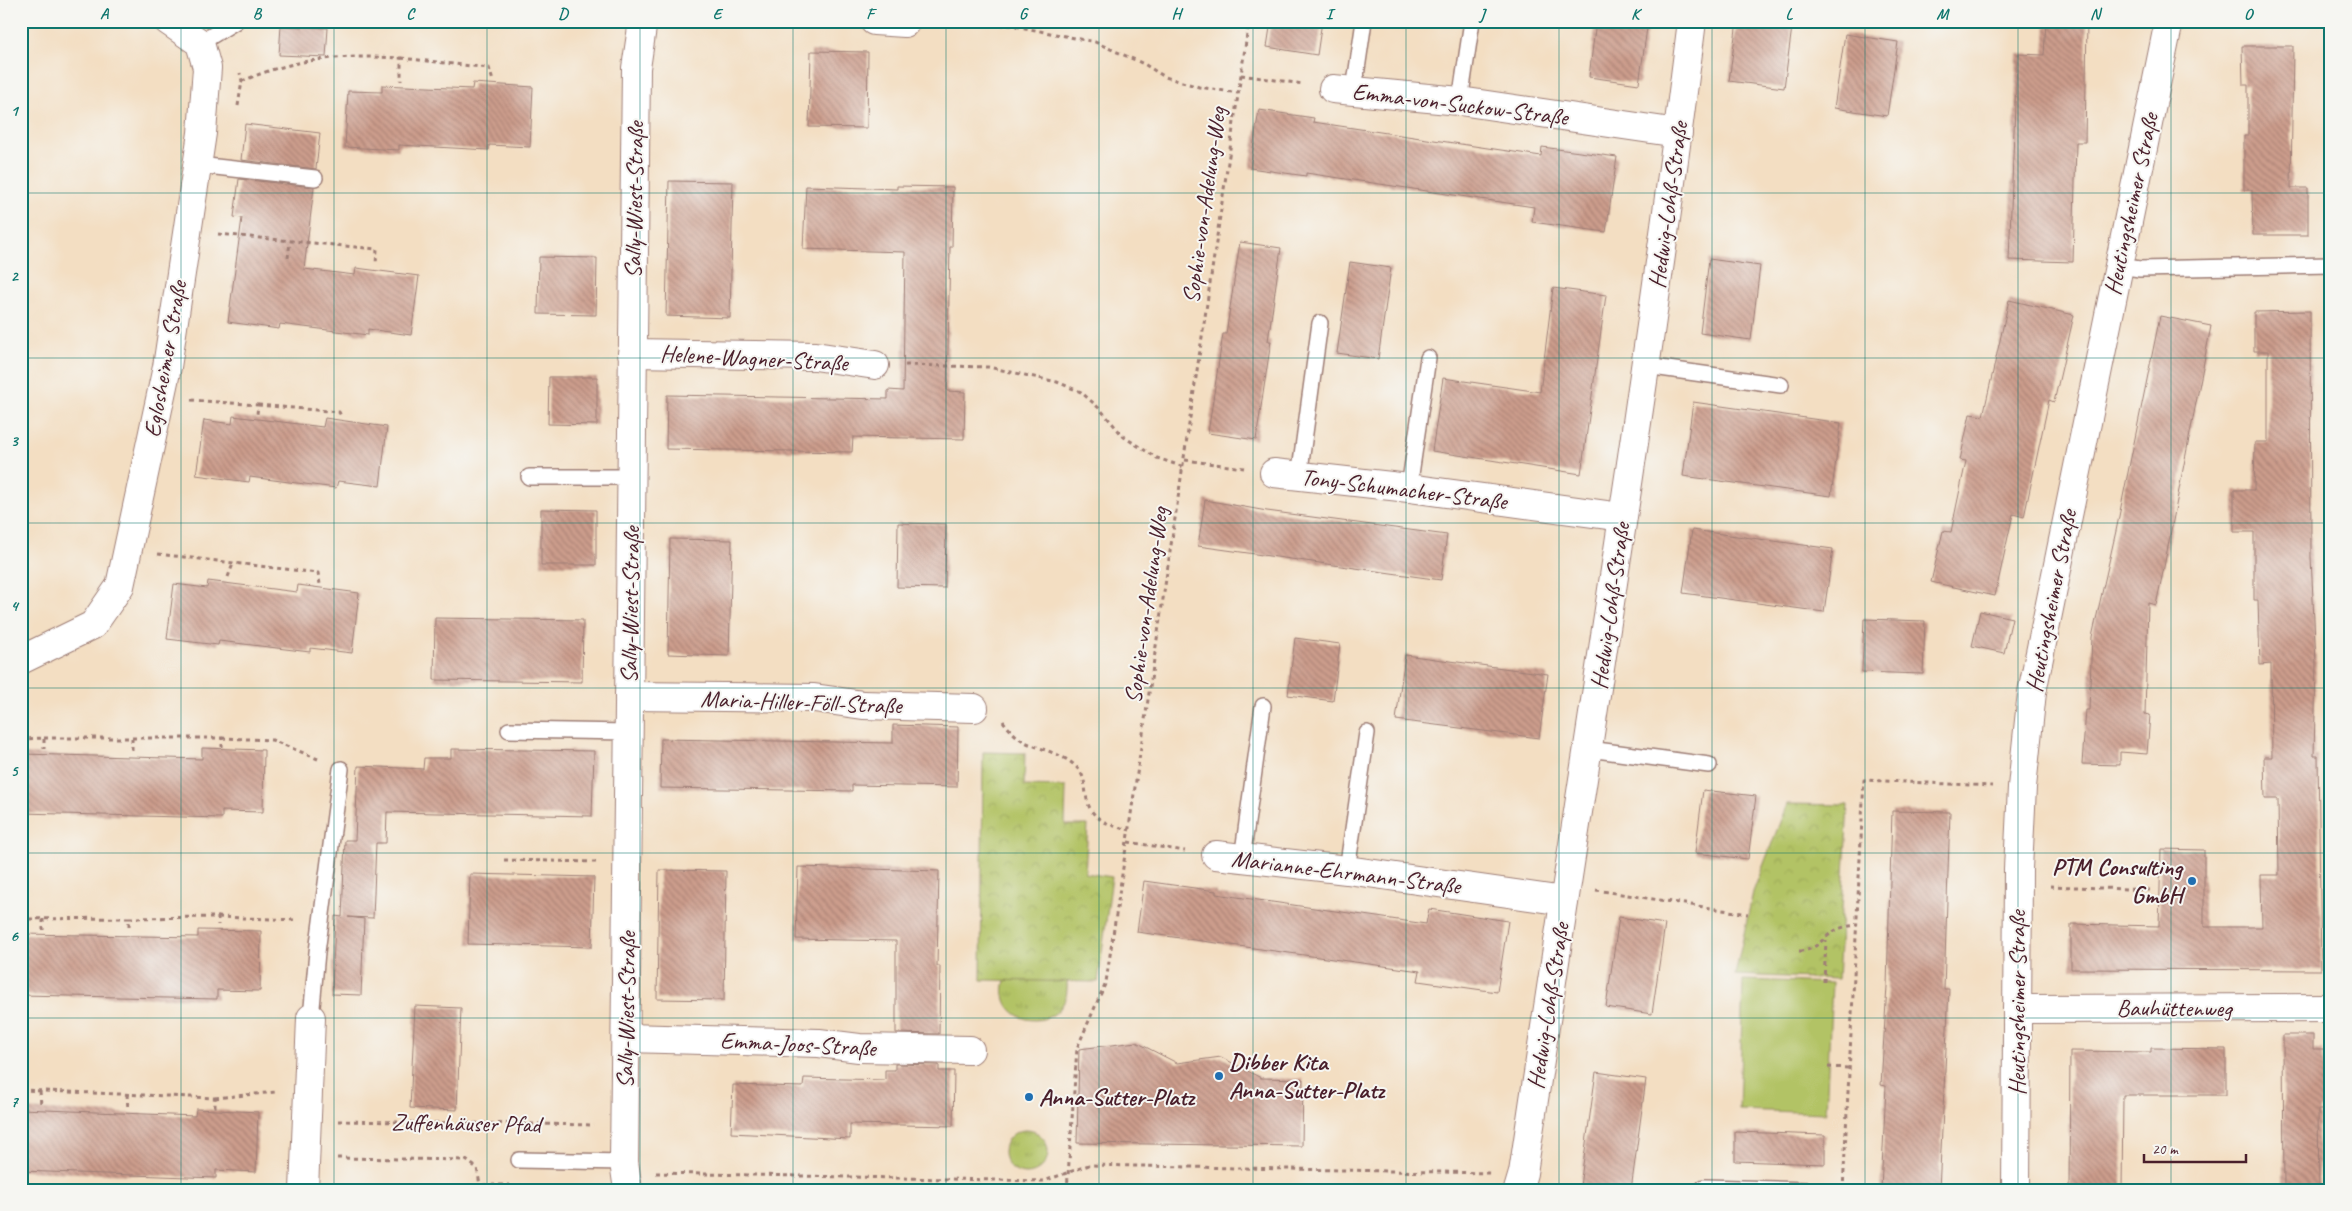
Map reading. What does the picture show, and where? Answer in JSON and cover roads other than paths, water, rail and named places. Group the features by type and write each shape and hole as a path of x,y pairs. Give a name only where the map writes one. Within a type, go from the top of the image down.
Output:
{"street":[{"path":"168,21 200,43"},
{"name":"Sally-Wiest-Straße","path":"625,1175 636,68 643,21"},
{"path":"874,21 905,23"},
{"name":"Hedwig-Lohß-Straße","path":"1520,1182 1589,749 1622,517 1646,366 1692,21"},
{"name":"Heutingsheimer Straße","path":"2016,1190 2017,884 2022,787 2032,692 2168,21"},
{"name":"Eglosheimer Straße","path":"21,660 93,625 120,586 161,396 198,165 207,68 200,43"},
{"name":"Emma-von-Suckow-Straße","path":"1344,89 1460,101 1678,133"},
{"name":"Helene-Wagner-Straße","path":"632,352 815,356 875,365"},
{"name":"Tony-Schumacher-Straße","path":"1286,475 1409,488 1622,517"},
{"name":"Maria-Hiller-Föll-Straße","path":"629,696 814,698 863,705 974,708"},
{"name":"Marianne-Ehrmann-Straße","path":"1216,855 1565,893"},
{"name":"Bauhüttenweg","path":"2017,1008 2331,1008"},
{"path":"304,1190 311,1018"},
{"name":"Emma-Joos-Straße","path":"626,1038 819,1042 859,1048 970,1050"}],"lane":[{"path":"200,43 236,21"},
{"path":"1344,89 1364,21"},
{"path":"1460,101 1472,21"},
{"path":"198,165 315,178"},
{"path":"2119,266 2140,270 2331,265"},
{"path":"1286,475 1320,322"},
{"path":"1409,488 1428,358"},
{"path":"1646,366 1781,385"},
{"path":"529,477 631,477"},
{"path":"1242,859 1263,706"},
{"path":"509,730 629,732"},
{"path":"1347,870 1367,734"},
{"path":"1589,749 1709,765"},
{"path":"311,1018 321,920 341,769"},
{"path":"518,1160 625,1175"},
{"path":"1704,1190 1704,1187 1809,1190"}],"place":[{"name":"PTM Consulting GmbH","path":"2192,881"},
{"name":"Dibber Kita Anna-Sutter-Platz","path":"1219,1076"},
{"name":"Anna-Sutter-Platz","path":"1029,1097"}]}
